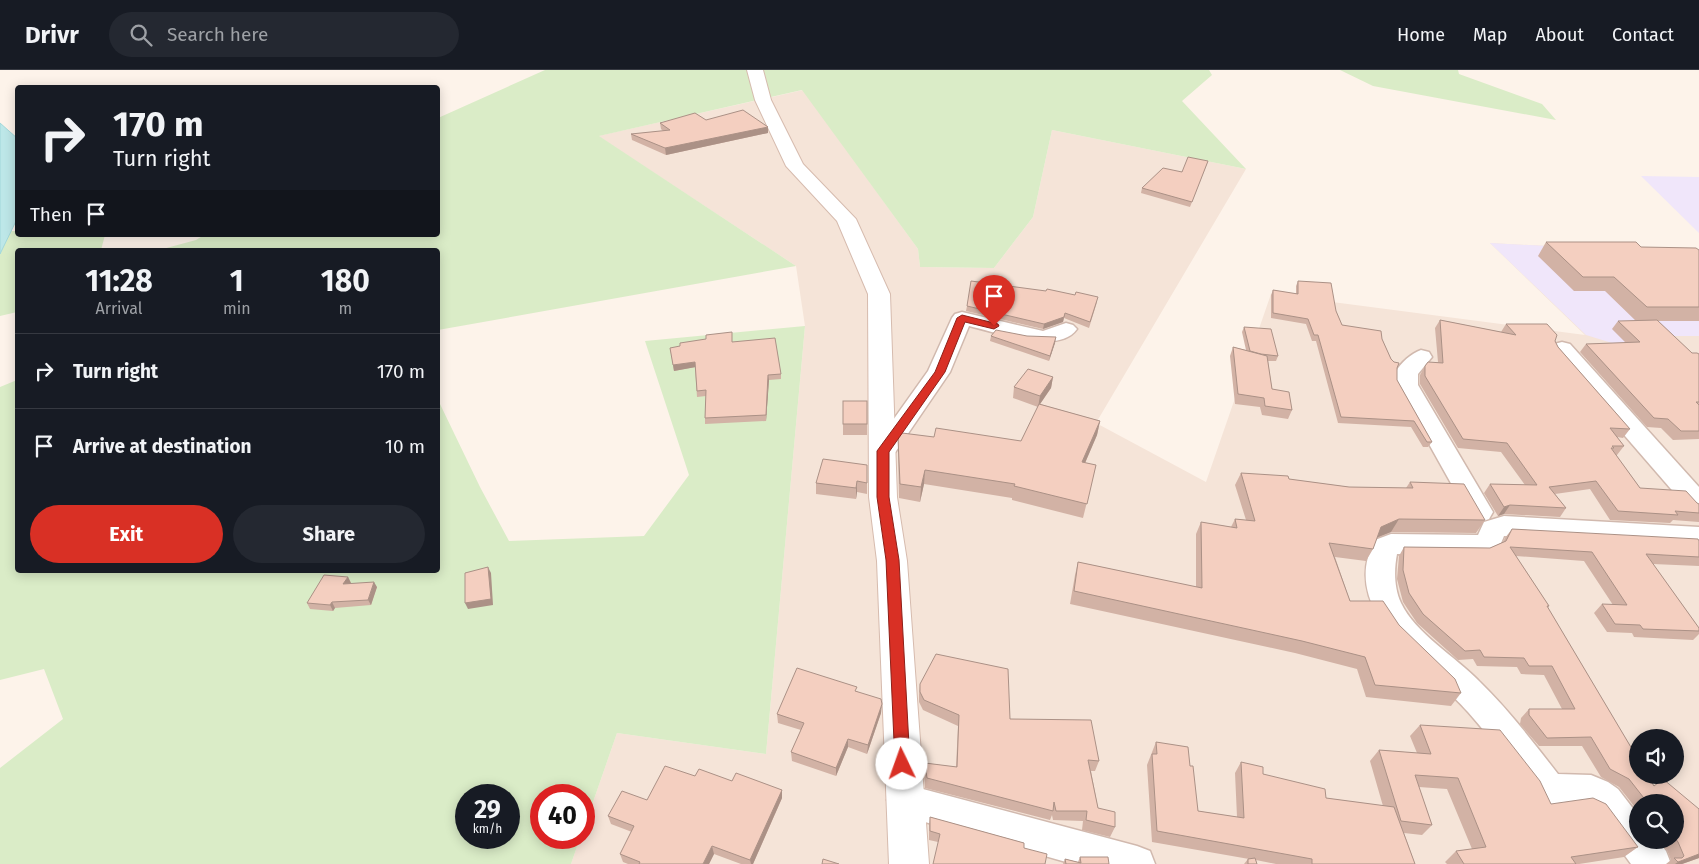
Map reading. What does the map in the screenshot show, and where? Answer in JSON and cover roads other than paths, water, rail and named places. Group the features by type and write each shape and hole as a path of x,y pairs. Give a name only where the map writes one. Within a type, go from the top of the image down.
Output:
{"street":[{"path":"755,70 762,100 795,166 846,219 879,294 883,497 892,560 909,864"},
{"path":"883,451 940,372 962,318 1044,337 1066,329"},
{"path":"1562,349 1699,504"},
{"path":"1421,357 1407,373 1408,388 1487,525 1494,529 1504,526 1699,537"},
{"path":"1494,529 1489,541 1484,545 1388,545 1382,557 1380,584 1384,597 1401,627 1415,643 1467,688 1498,723 1546,785 1557,791 1588,790 1597,794 1606,801 1653,864"},
{"path":"904,800 1137,864"}],"water":[{"path":"0,123 15,136 15,223 0,254"}]}
